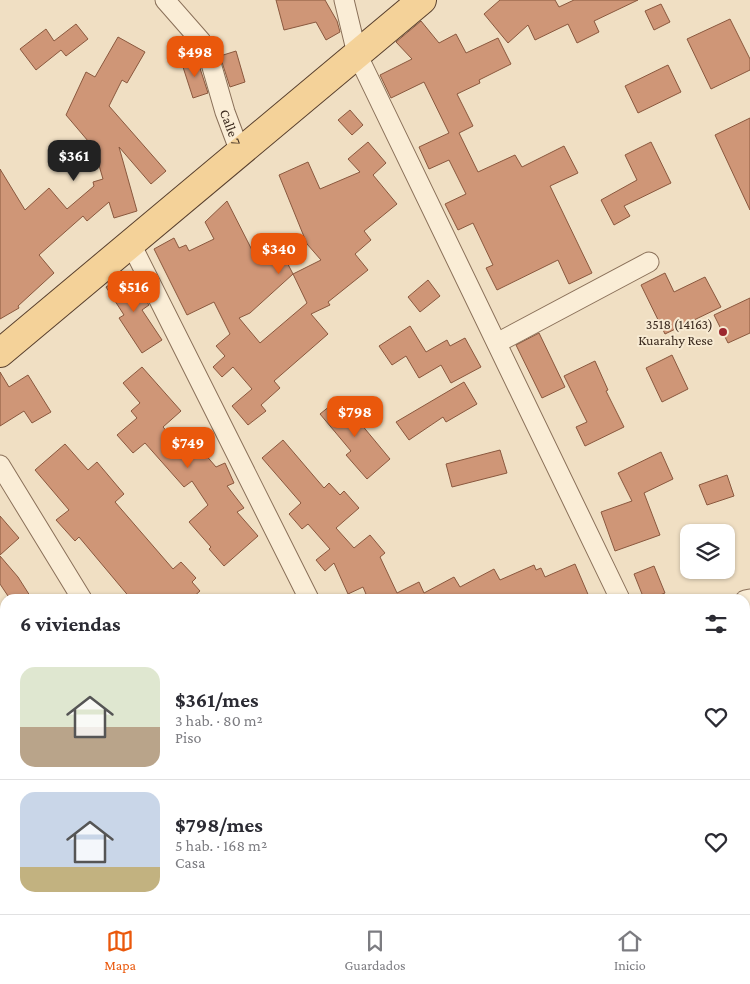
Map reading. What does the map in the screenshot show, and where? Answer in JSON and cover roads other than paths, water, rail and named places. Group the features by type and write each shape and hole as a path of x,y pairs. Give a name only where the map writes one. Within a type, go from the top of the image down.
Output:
{"main road":[{"path":"0,353 422,0"}],"street":[{"name":"Calle 7","path":"165,0 201,41 210,60 225,112 240,152"},
{"path":"344,0 357,54 618,594"},
{"path":"131,244 306,594"},
{"path":"497,343 648,262"},
{"path":"0,465 79,594"}],"place":[{"name":"3518 (14163) Kuarahy Rese","path":"723,332"}]}
